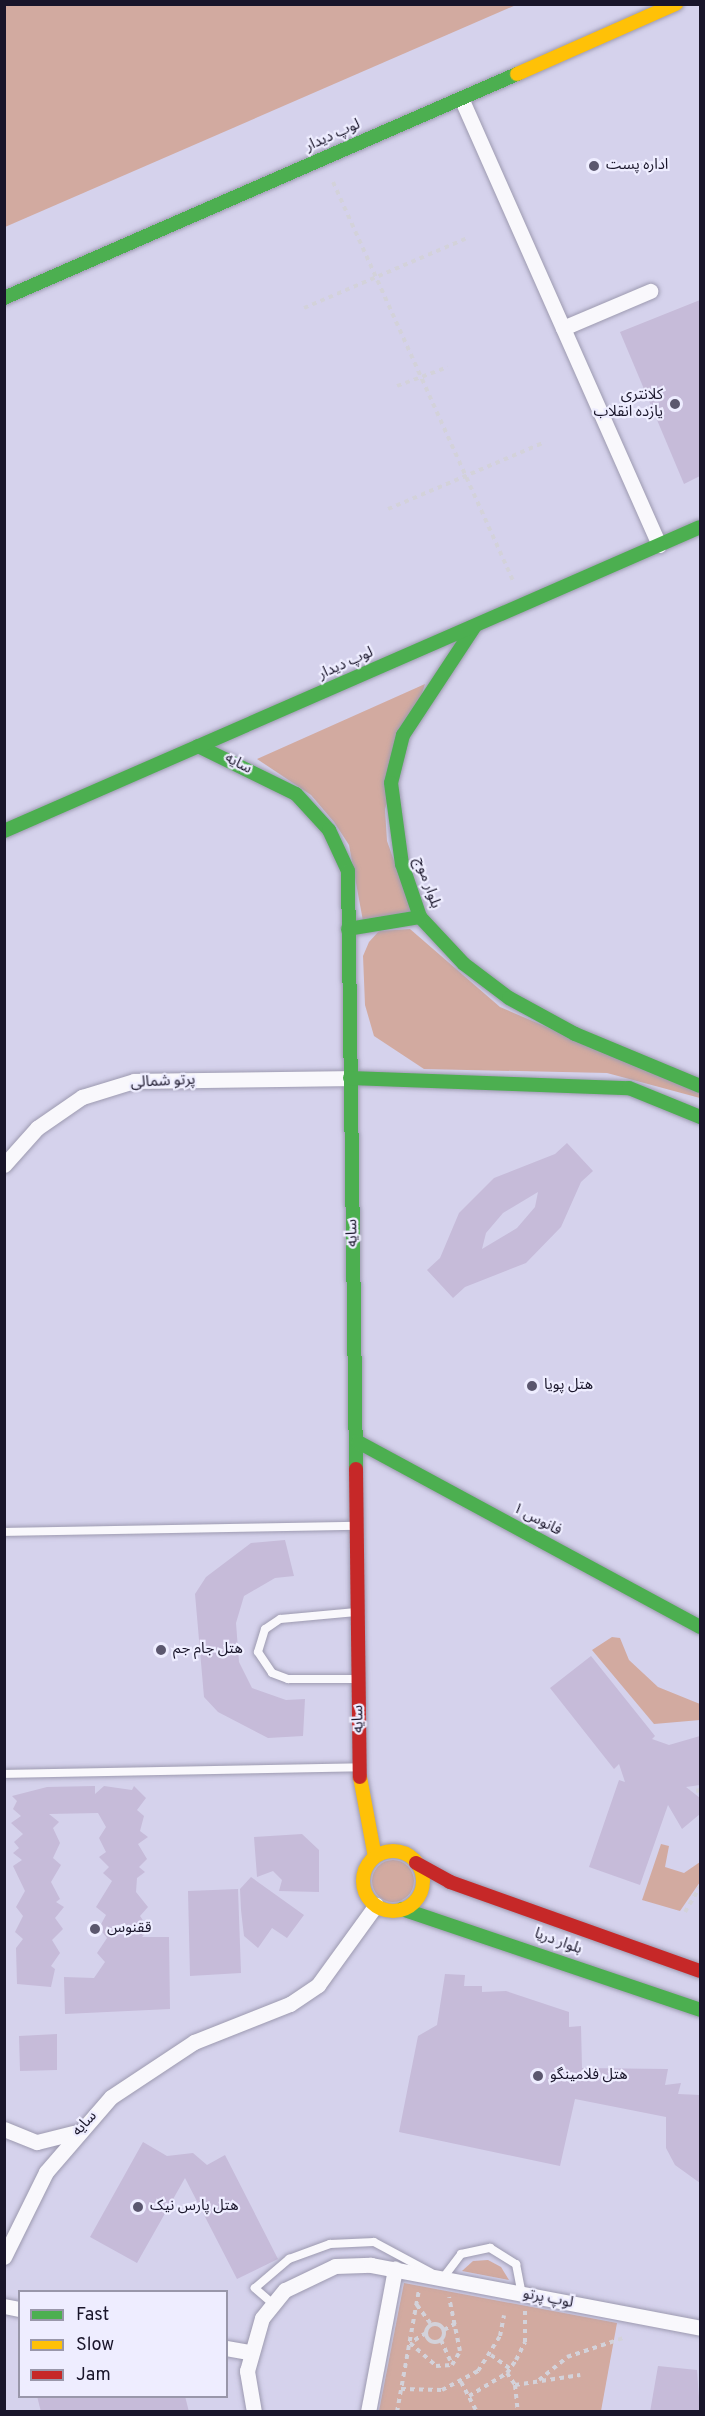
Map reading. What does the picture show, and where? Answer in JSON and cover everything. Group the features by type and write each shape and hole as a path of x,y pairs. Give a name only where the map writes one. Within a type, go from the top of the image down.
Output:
{"street":[{"name":"لوپ دیدار","path":"4,298 676,4"},
{"path":"461,98 659,545"},
{"path":"563,328 650,291"},
{"name":"لوپ دیدار","path":"4,831 700,527"},
{"name":"بلوار موج","path":"476,625 403,735 391,783 402,864 420,918 464,964 509,998 575,1034 700,1086"},
{"name":"سایه","path":"198,746 296,794 329,830 348,871 358,1442 354,1526 360,1798 375,1857"},
{"path":"348,929 420,918"},
{"path":"350,1078 629,1088 700,1117"},
{"name":"پرتو شمالی","path":"4,1165 37,1128 82,1097 134,1081 350,1078"},
{"name":"فانوس ۱","path":"358,1442 700,1627"},
{"path":"401,1852 416,1863 421,1890 402,1909 376,1905 363,1881 375,1857 401,1852"},
{"name":"بلوار دریا","path":"416,1863 450,1882 700,1971"},
{"name":"سایه","path":"4,2257 29,2201 79,2130 111,2097 165,2058 290,2004 318,1985 376,1905"},
{"name":"بلوار دریا","path":"402,1909 700,2010"},
{"path":"4,2128 37,2142 79,2130"},
{"name":"لوپ پرتو","path":"254,2412 248,2389 249,2352 272,2303 300,2279 326,2268 353,2264 395,2269 700,2328"},
{"path":"368,2412 395,2269"},
{"path":"228,2348 249,2352"}],"lane":[{"path":"4,1532 354,1526"},
{"path":"356,1612 280,1619 265,1629 258,1652 272,1673 288,1679 358,1679"},
{"path":"4,1774 360,1767"},
{"path":"272,2303 255,2288 289,2259 330,2244 374,2242 444,2279 461,2254 490,2248 516,2264 522,2294"}],"path":[{"path":"333,182 513,581"},
{"path":"304,308 467,238"},
{"path":"398,386 448,367"},
{"path":"388,509 545,442"},
{"path":"685,1912 700,1887"},
{"path":"397,2412 422,2275"},
{"path":"444,2279 456,2323 460,2351 452,2365"},
{"path":"469,2396 508,2371 525,2342 522,2294"},
{"path":"417,2305 431,2324 444,2330"},
{"path":"401,2389 432,2391 461,2382 492,2355 504,2315"},
{"path":"452,2365 441,2340 444,2330 456,2323"},
{"path":"410,2343 426,2333 431,2324"},
{"path":"426,2333 431,2341 441,2340"},
{"path":"538,2380 567,2357 623,2338"},
{"path":"410,2343 436,2366 452,2365"},
{"path":"492,2355 508,2371 515,2385 518,2412"},
{"path":"515,2385 580,2376"},
{"path":"461,2382 477,2412"}],"shaded area":[{"path":"5,4 516,4 516,5 5,227"},
{"path":"425,684 385,809 387,841 412,911 363,921 349,845 334,822 311,795 257,759"},
{"path":"410,929 500,1007 700,1093 700,1098 607,1073 424,1069 374,1036 365,1005 363,956 369,942 379,931"},
{"path":"612,1637 620,1638 629,1660 658,1687 700,1704 700,1720 654,1724 592,1650"},
{"path":"661,1844 669,1846 665,1867 684,1873 700,1862 700,1882 680,1911 642,1900"},
{"path":"393,1860 408,1866 414,1881 408,1896 393,1902 378,1896 372,1881 378,1866"},
{"path":"488,2260 501,2267 509,2280 462,2271 473,2261"},
{"path":"404,2283 617,2323 601,2411 379,2411"}],"building":[{"name":"کلانتری یازده انقلاب","path":"700,300 700,476 684,484 620,332"},
{"path":"567,1143 593,1171 581,1182 561,1227 526,1263 465,1287 453,1298 427,1270 440,1258 459,1213 494,1178 555,1154","holes":["538,1192 535,1207 517,1228 482,1249 486,1233 503,1213"]},
{"path":"285,1540 294,1576 275,1578 244,1596 236,1623 239,1662 252,1688 286,1700 305,1699 303,1736 268,1738 218,1712 204,1697 195,1594 206,1577 251,1543"},
{"path":"591,1656 655,1736 652,1739 669,1745 700,1736 700,1785 686,1787 700,1798 700,1814 682,1829 668,1805 640,1885 589,1867 619,1780 625,1782 619,1764 614,1769 550,1688"},
{"path":"95,1786 95,1794 104,1786 132,1790 134,1786 146,1798 137,1810 144,1816 140,1831 148,1837 138,1844 147,1859 139,1867 145,1872 137,1878 136,1892 148,1907 140,1916 149,1929 142,1937 169,1937 170,2009 65,2014 64,1977 94,1978 105,1962 97,1953 107,1938 99,1928 106,1915 96,1907 112,1881 103,1873 109,1867 99,1857 106,1852 99,1838 106,1827 98,1813 49,1814 59,1822 53,1828 60,1843 53,1858 61,1865 51,1882 60,1899 56,1902 64,1907 55,1918 63,1929 52,1940 60,1953 51,1966 55,1969 51,1987 17,1984 16,1948 23,1939 15,1932 23,1916 16,1907 25,1891 13,1866 22,1860 13,1853 19,1848 14,1842 23,1834 11,1823 21,1816 13,1809 17,1801 12,1796 47,1787"},
{"path":"302,1834 319,1850 319,1892 279,1891 282,1880 273,1871 257,1877 254,1837"},
{"path":"251,1877 304,1915 287,1938 272,1928 258,1948 244,1936 241,1910 240,1889"},
{"path":"238,1889 241,1973 190,1976 188,1891"},
{"name":"هتل فلامینگو","path":"445,1974 465,1975 464,1986 482,1986 482,1992 506,1991 569,2012 569,2027 581,2026 582,2068 668,2069 665,2085 681,2083 678,2094 700,2095 700,2183 675,2165 666,2148 666,2117 575,2099 560,2166 399,2132 418,2036 437,2025"},
{"path":"57,2034 57,2070 20,2071 19,2036"},
{"name":"هتل پارس نیک","path":"143,2142 167,2156 193,2153 207,2165 225,2155 278,2259 237,2279 185,2178 137,2263 90,2237"},
{"path":"658,2366 697,2370 700,2412 650,2412"},
{"path":"38,2398 186,2398 189,2412 41,2412"}],"traffic: fast":[{"path":"4,298 517,74"},
{"path":"4,831 700,527"},
{"path":"475,626 403,735 391,783 402,864 420,917 464,964 509,998 575,1034 700,1086"},
{"path":"198,746 296,794 329,830 348,871 356,1469"},
{"path":"348,929 420,917"},
{"path":"350,1078 629,1088 700,1117"},
{"path":"358,1442 700,1627"},
{"path":"402,1909 700,2010"}],"traffic: slow":[{"path":"517,74 676,4"},
{"path":"360,1777 375,1857"},
{"path":"393,1851 414,1860 423,1881 414,1902 393,1911 372,1902 363,1881 372,1860 393,1851"}],"traffic: jam":[{"path":"356,1469 360,1777"},
{"path":"416,1863 450,1882 700,1971"}],"place":[{"name":"اداره پست","path":"594,166"},
{"name":"کلانتری یازده انقلاب","path":"675,404"},
{"name":"هتل پویا","path":"532,1386"},
{"name":"هتل جام جم","path":"161,1650"},
{"name":"ققنوس","path":"95,1929"},
{"name":"هتل فلامینگو","path":"538,2076"},
{"name":"هتل پارس نیک","path":"138,2207"}]}
